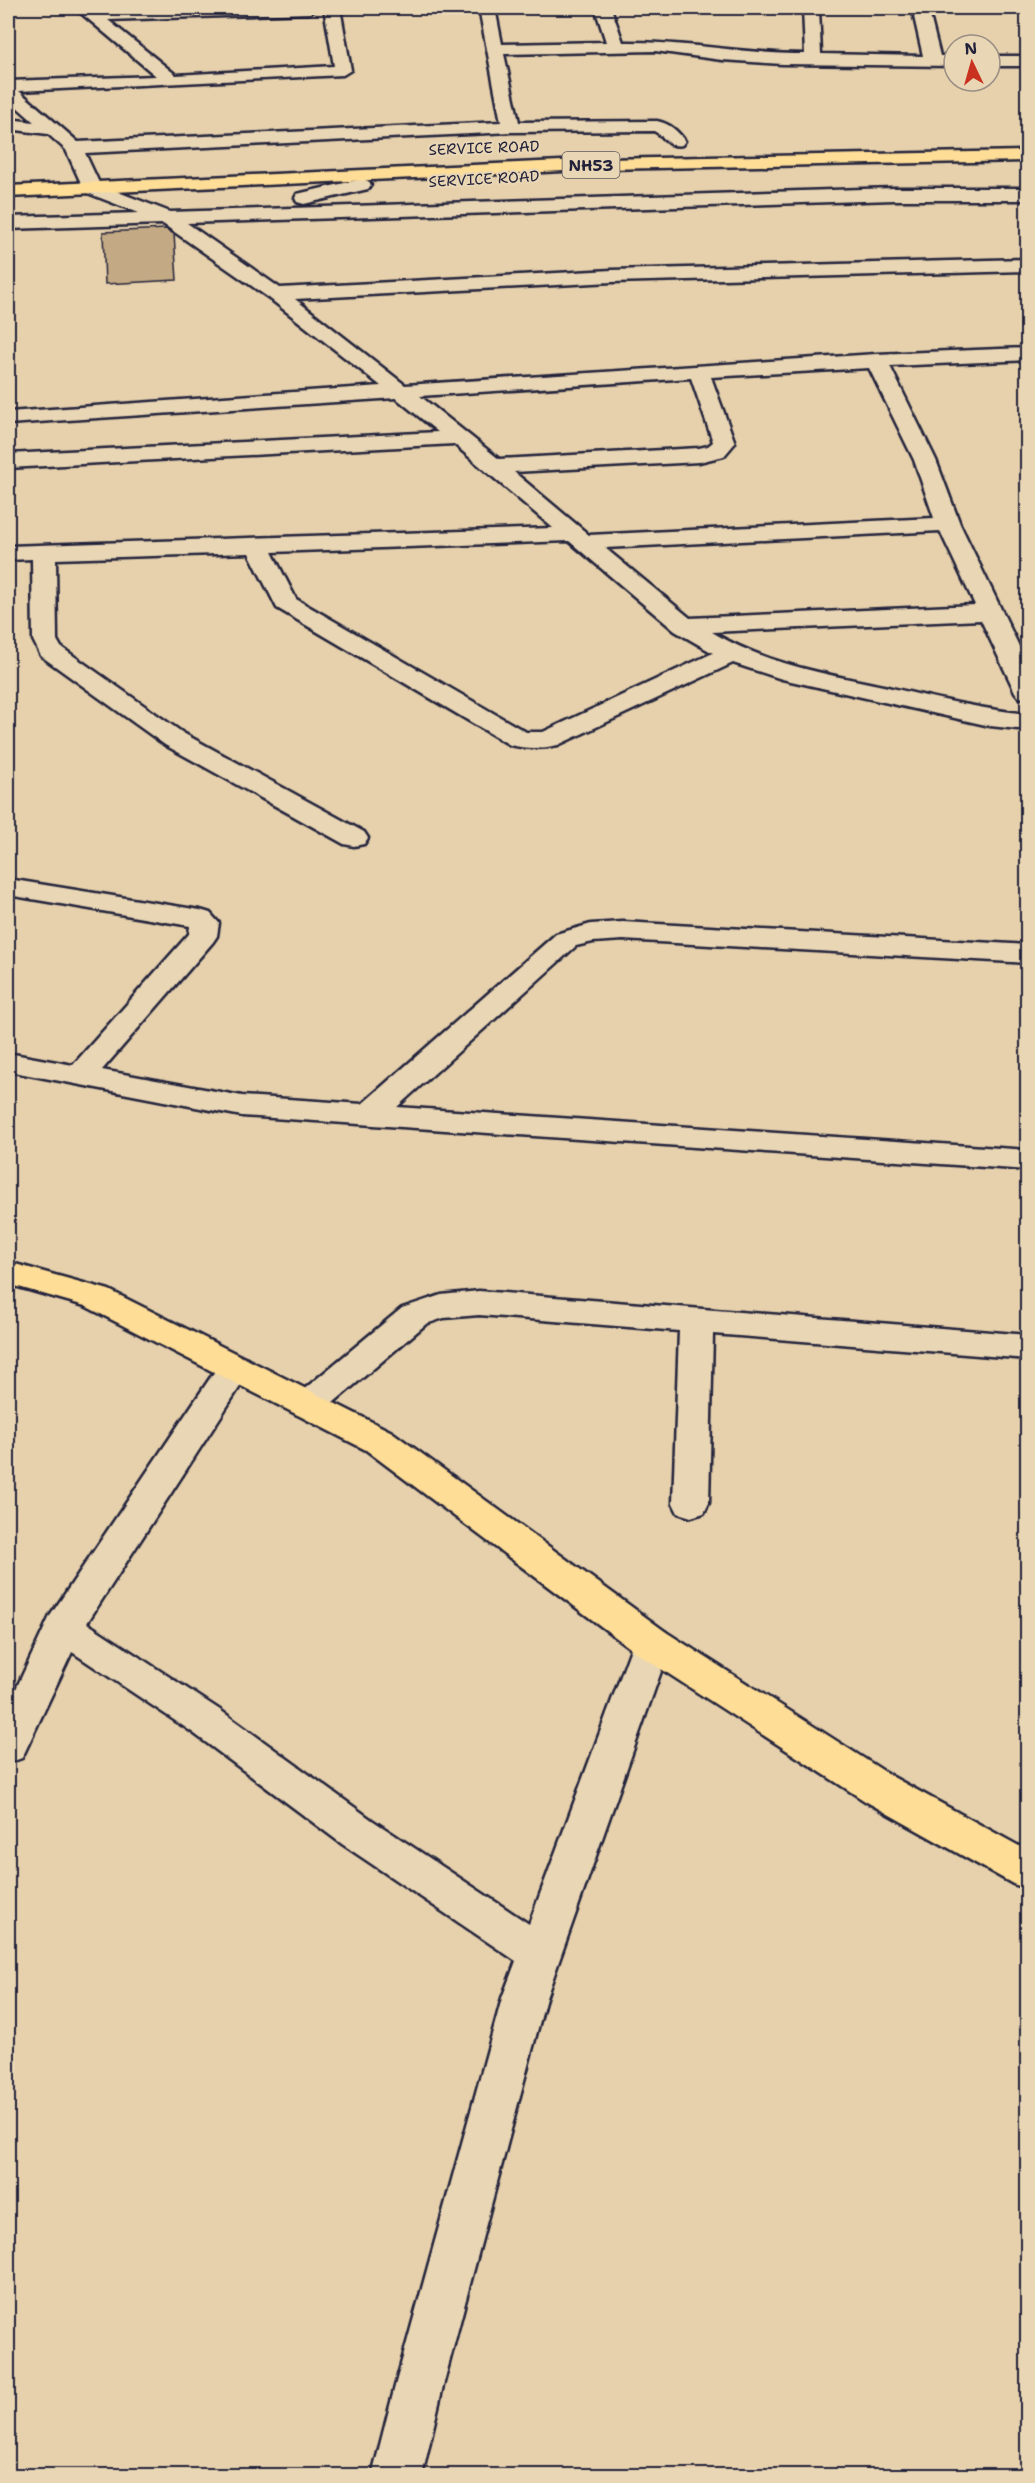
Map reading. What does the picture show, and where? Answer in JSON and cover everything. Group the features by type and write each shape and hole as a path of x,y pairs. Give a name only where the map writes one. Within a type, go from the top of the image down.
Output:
{"main road":[{"path":"605,144 684,141"},
{"name":"NH53","path":"122,182 371,163 820,148 1028,146"},
{"name":"NH53","path":"8,182 91,183 616,164 1028,156"},
{"path":"122,182 158,166"},
{"name":"SERVICE ROAD","path":"362,185 818,169 1028,166"},
{"path":"122,182 171,194"},
{"name":"NH53","path":"8,192 91,183"},
{"path":"8,1274 97,1298 379,1441 652,1643 879,1789 1028,1872"}],"street":[{"path":"89,12 310,8"},
{"path":"8,88 343,70 332,8"},
{"path":"487,8 511,126"},
{"path":"603,8 616,46"},
{"path":"811,8 813,59"},
{"path":"920,8 933,61"},
{"path":"89,12 172,80"},
{"path":"495,49 654,46 722,56 942,61"},
{"path":"1002,61 1028,61"},
{"path":"8,88 50,129 74,148 91,183 166,217 276,294 459,437 684,626 732,654 782,671 990,718 1028,722"},
{"path":"8,124 50,129"},
{"path":"74,148 511,126 657,126 684,141"},
{"path":"171,194 196,201 263,200 313,197 362,185"},
{"path":"8,223 894,194 1028,194"},
{"path":"276,294 612,276 1028,265"},
{"path":"8,418 699,371 876,360 1028,354"},
{"path":"876,360 925,460 948,524 1028,692"},
{"path":"492,466 699,455 716,451 724,443 699,371"},
{"path":"8,460 459,437"},
{"path":"8,553 577,538 948,524"},
{"path":"257,546 286,603 519,739 532,741 549,739 732,654"},
{"path":"44,552 45,640 50,651 174,739 354,838"},
{"path":"684,626 989,612"},
{"path":"8,887 200,919 205,923 203,936 80,1076"},
{"path":"369,1115 566,940 591,933 623,931 1028,954"},
{"path":"8,1062 242,1106 1028,1160"},
{"path":"308,1405 414,1316 441,1307 479,1303 1028,1347"},
{"path":"691,1503 696,1321"},
{"path":"8,1747 64,1627 236,1368"},
{"path":"64,1627 206,1721 357,1832 540,1954"},
{"path":"397,2475 521,2010 652,1643"}],"building":[{"path":"166,229 174,234 177,280 105,284 103,232"}]}
